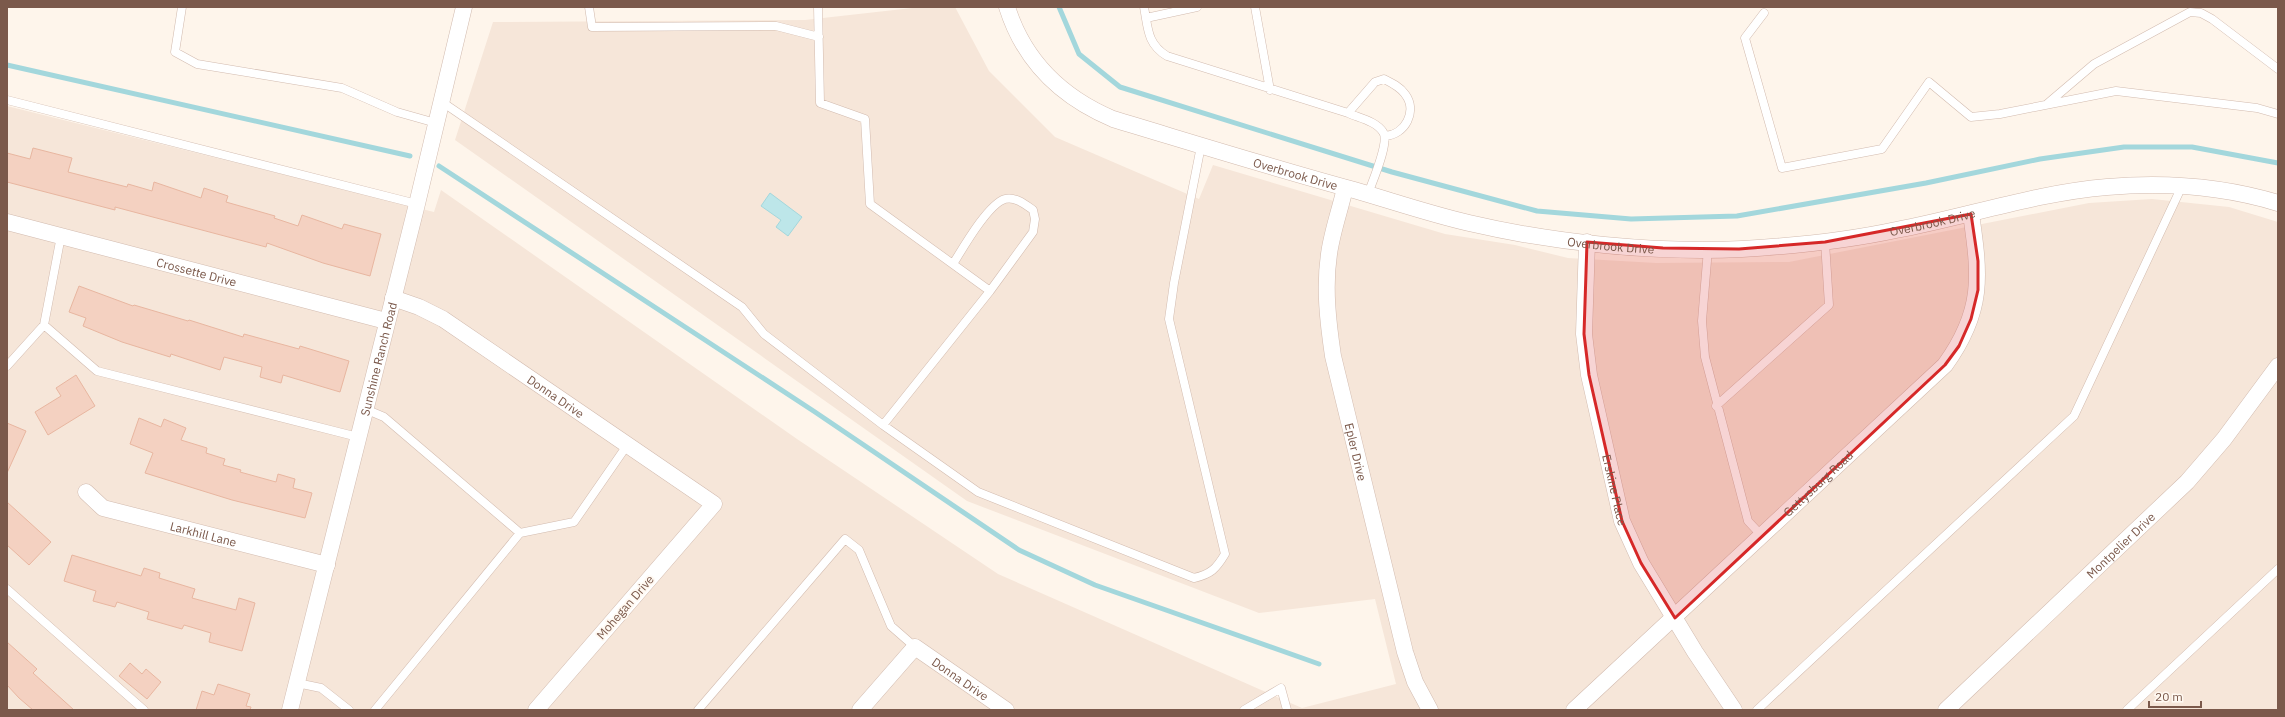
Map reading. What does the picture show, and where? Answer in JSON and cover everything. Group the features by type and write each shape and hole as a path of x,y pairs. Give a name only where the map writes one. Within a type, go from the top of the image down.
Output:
{"street":[{"name":"Sunshine Ranch Road","path":"290,710 386,321 417,204 464,7"},
{"name":"Overbrook Drive","path":"1007,7 1014,28 1032,60 1049,80 1079,102 1113,119 1201,146 1469,223 1586,242 1663,248 1739,249 1825,242 1895,230 2054,195 2104,187 2155,184 2207,187 2255,196 2278,203"},
{"name":"Epler Drive","path":"1345,188 1329,254 1327,288 1328,322 1333,356 1405,652 1415,682 1430,710"},
{"name":"Gettysburg Road","path":"1574,710 1675,618 1946,365 1959,346 1971,319 1978,290 1978,261 1971,214"},
{"name":"Crossette Drive","path":"7,222 386,321"},
{"name":"Erskine Place","path":"1586,242 1584,334 1588,368 1622,521 1641,563 1695,652 1734,710"},
{"name":"Donna Drive","path":"393,298 419,307 442,319 628,444 714,504"},
{"name":"Montpelier Drive","path":"1946,710 2187,482 2224,439 2278,366"},
{"name":"Larkhill Lane","path":"86,492 103,508 327,565"},
{"name":"Mohegan Drive","path":"536,710 714,504"},
{"name":"Donna Drive","path":"914,647 1006,710"},
{"path":"860,710 914,647"}],"lane":[{"path":"182,7 175,52 197,64 342,88 397,112 436,123"},
{"path":"589,7 592,27 776,26 819,38"},
{"path":"818,7 820,103 865,119 870,204 990,291"},
{"path":"1144,7 1151,42 1157,50 1167,56 1372,122 1382,131 1385,136 1384,145 1368,194"},
{"path":"1146,18 1197,7"},
{"path":"1255,7 1270,90"},
{"path":"2047,104 2094,64 2190,12 2201,14 2212,19 2278,68"},
{"path":"1764,13 1745,38 1782,168 1882,149 1929,82 1971,117 2116,91 2258,108 2278,114"},
{"path":"1348,114 1375,82 1384,79 1394,84 1405,94 1410,104 1410,115 1404,127 1393,136 1385,136"},
{"path":"7,100 417,204"},
{"path":"442,102 742,308 764,334 883,425 978,492 1194,578 1208,574 1218,566 1225,554 1170,319 1174,283 1201,146"},
{"path":"1758,710 2074,416 2182,186"},
{"path":"883,425 1007,271 1033,232 1035,219 1033,210 1013,199 1005,199 995,205 953,264"},
{"path":"7,366 44,325 61,236"},
{"path":"1716,406 1829,305 1825,242"},
{"path":"1708,248 1702,321 1705,357 1716,406 1748,521 1762,536"},
{"path":"44,325 97,371 358,437"},
{"path":"365,409 384,417 520,533"},
{"path":"375,710 520,533 574,522 628,444"},
{"path":"698,710 846,539 859,550 891,626 914,647"},
{"path":"2127,710 2278,569"},
{"path":"7,589 144,710"},
{"path":"297,683 321,688 349,710"},
{"path":"1244,710 1281,688 1287,710"}],"highlighted area":[{"path":"1971,214 1978,261 1978,290 1971,319 1959,346 1945,365 1675,618 1641,563 1622,521 1589,375 1584,334 1587,242 1663,248 1739,249 1825,242"}],"shaded area":[{"path":"921,7 955,7 989,71 1055,137 1199,199 1213,165 1445,234 1515,245 1568,258 1656,263 1789,262 2089,203 2152,199 2229,207 2278,222 2278,710 7,710 7,106 434,212 441,190 797,439 998,574 1302,708 1396,684 1375,599 1259,613 967,501 455,140 493,22 805,20"}],"water":[{"path":"770,193 802,217 788,236 776,227 781,220 761,206"}],"building":[{"path":"33,148 72,158 68,172 127,187 128,184 152,191 154,182 201,198 204,188 228,196 226,202 275,216 274,218 298,226 302,215 342,229 344,224 381,234 370,276 323,263 267,243 266,247 115,207 115,210 7,182 7,153 30,159"},
{"path":"79,286 133,306 134,305 188,321 189,320 243,337 244,334 299,349 300,346 349,361 340,392 283,375 281,383 260,377 262,367 224,357 220,370 171,354 170,357 122,342 83,326 86,318 69,312"},
{"path":"76,375 95,406 48,435 35,412 61,396 56,388"},
{"path":"139,418 161,427 164,419 186,428 181,440 207,448 206,453 225,459 223,465 241,470 240,472 276,482 278,474 295,479 293,488 312,493 305,518 232,500 145,473 153,453 130,444"},
{"path":"7,423 26,431 7,473"},
{"path":"7,502 51,542 29,565 7,545"},
{"path":"72,555 141,576 144,568 160,573 159,578 195,589 192,598 236,610 239,598 255,603 242,651 209,642 211,633 184,625 182,629 147,619 149,612 117,602 115,607 93,601 96,591 64,581"},
{"path":"7,642 37,669 33,673 74,710 33,710 19,698 7,685"},
{"path":"130,663 142,674 146,669 161,682 147,699 119,676"},
{"path":"218,684 250,694 246,706 251,707 250,710 196,710 202,691 214,695"}],"waterway":[{"path":"1059,7 1079,54 1120,87 1392,172 1537,211 1631,219 1737,216 1926,183 2040,159 2124,147 2192,147 2278,163"},
{"path":"7,65 410,156"},
{"path":"439,166 815,412 1019,550 1095,585 1319,664"}]}
